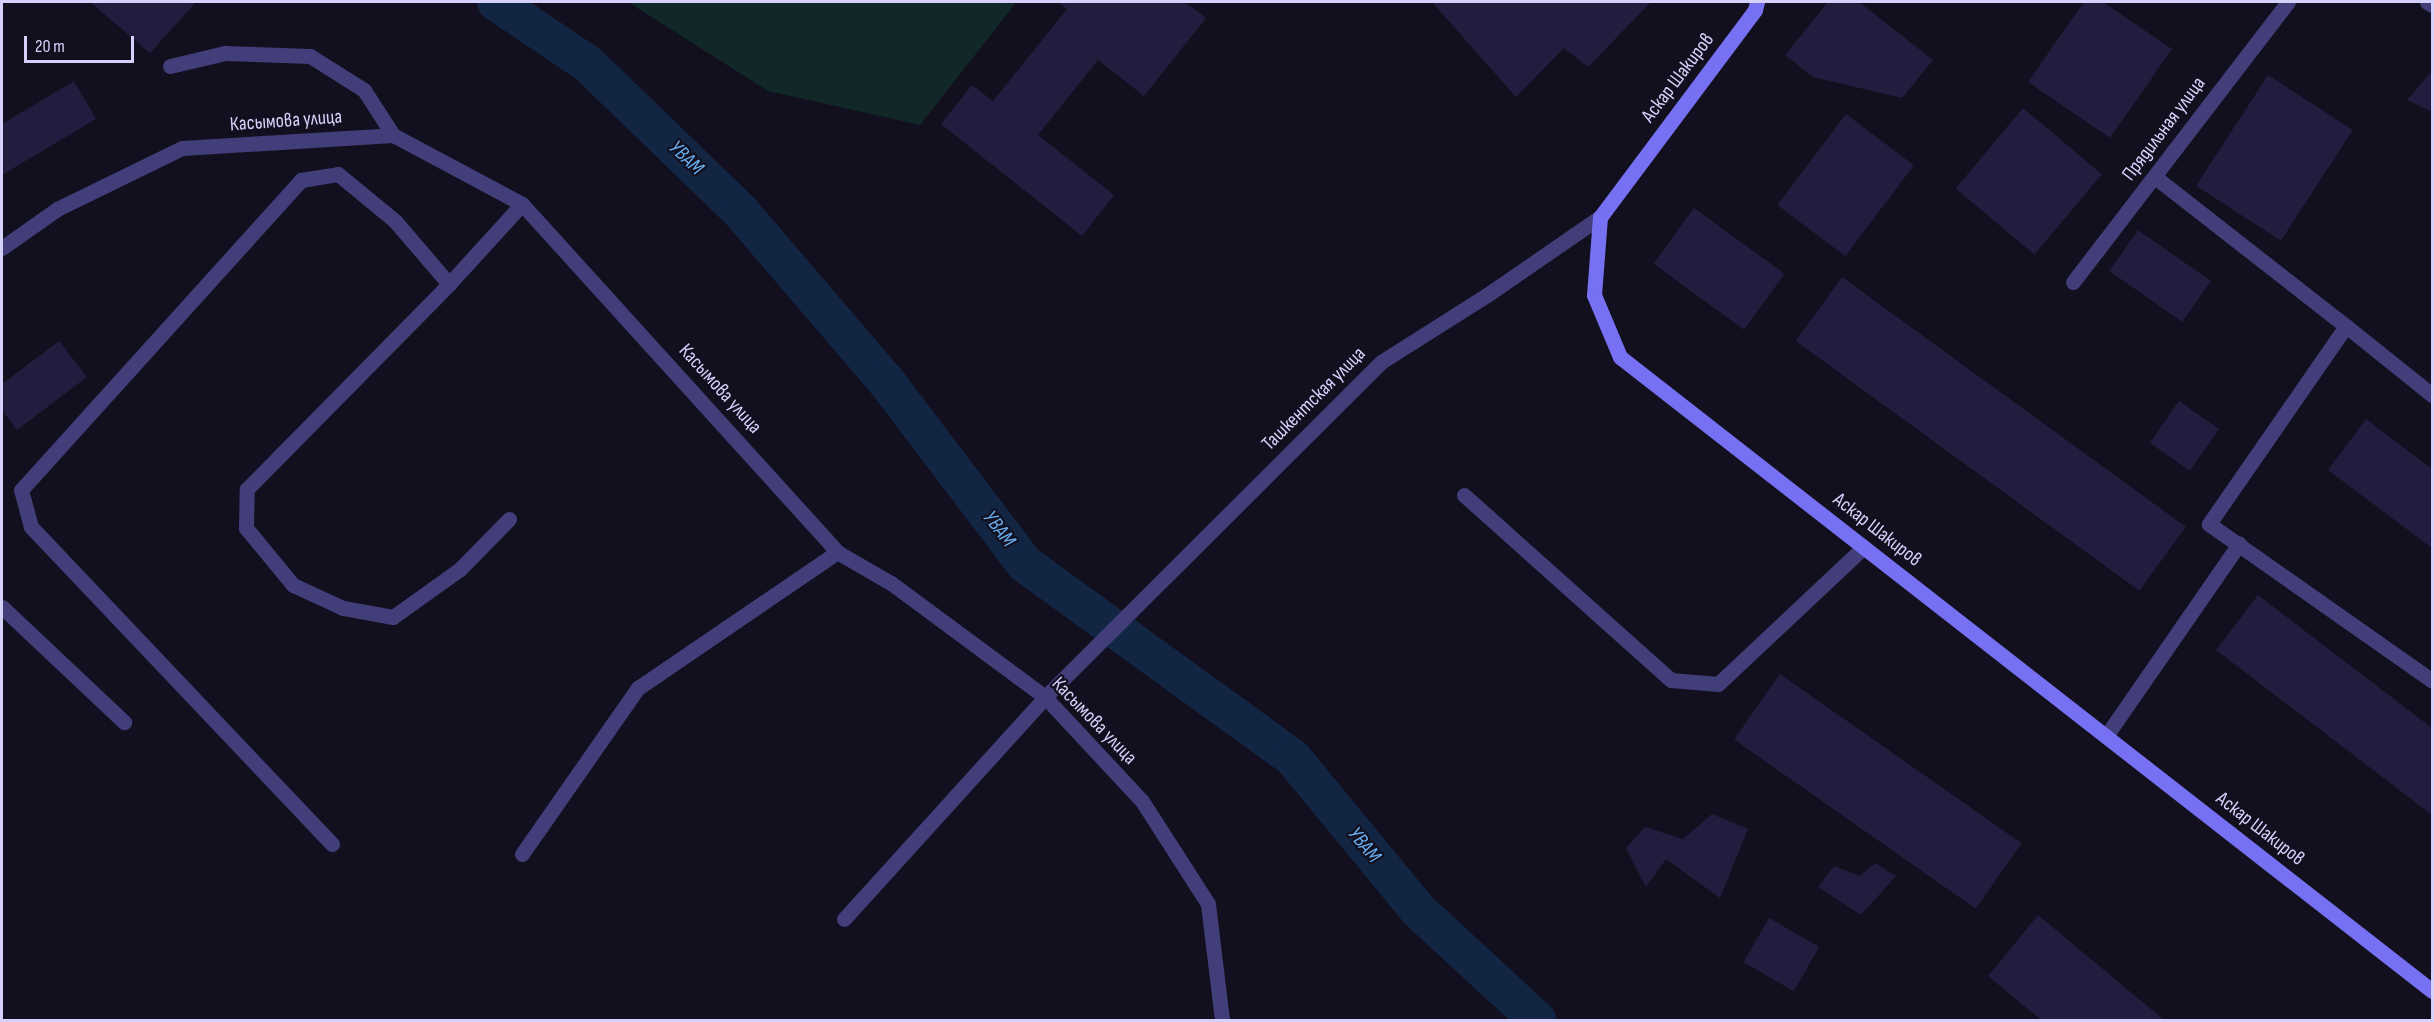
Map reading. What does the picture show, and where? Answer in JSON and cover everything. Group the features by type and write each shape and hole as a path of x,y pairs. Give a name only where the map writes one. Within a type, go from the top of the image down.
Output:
{"main road":[{"name":"Аскар Шакиров","path":"1758,4 1600,217 1594,295 1620,357 2433,991"}],"street":[{"name":"Прядильная улица","path":"2073,282 2288,2"},
{"path":"2427,2 2433,5"},
{"path":"170,66 225,53 310,56 364,90 393,135"},
{"name":"Касымова улица","path":"2,248 57,209 182,148 393,135 522,204 837,552 891,583 1045,697 1142,801 1208,904 1222,1020"},
{"path":"332,844 31,527 21,490 301,180 338,174 395,221 449,284"},
{"path":"2155,177 2433,395"},
{"path":"509,519 460,569 393,617 343,608 293,585 246,528 247,489 449,284 522,204"},
{"name":"Ташкентская улица","path":"844,919 1045,697 1066,680 1381,362 1487,295 1600,217"},
{"path":"2346,326 2209,524 2433,681"},
{"path":"1464,495 1671,681 1718,684 1864,547"},
{"path":"2106,736 2239,544"},
{"path":"522,854 638,688 837,552"},
{"path":"2,607 124,722"}],"green space":[{"path":"628,2 1012,2 1015,4 920,125 768,91"}],"building":[{"path":"90,2 196,2 150,53"},
{"path":"1058,2 1185,2 1206,18 1144,96 1098,60 1038,135 1114,195 1082,236 941,124 972,85 993,101 1067,9"},
{"path":"1432,2 1651,2 1588,67 1564,48 1516,97"},
{"path":"1828,2 1859,2 1933,60 1902,98 1813,77 1785,55"},
{"path":"2084,2 2103,2 2172,49 2110,138 2028,82"},
{"path":"2432,71 2432,112 2407,100"},
{"path":"2268,75 2353,130 2281,241 2196,186"},
{"path":"74,81 96,119 2,175 2,124"},
{"path":"2023,108 2102,174 2034,255 1956,188"},
{"path":"1846,114 1914,165 1845,256 1777,205"},
{"path":"1694,208 1785,274 1744,330 1653,264"},
{"path":"2138,230 2211,281 2182,322 2109,271"},
{"path":"1842,277 2186,527 2139,591 1796,341"},
{"path":"59,341 87,377 17,430 2,410 2,384"},
{"path":"2179,401 2219,429 2190,471 2150,443"},
{"path":"2366,419 2432,469 2432,548 2328,470"},
{"path":"2258,595 2432,728 2432,815 2216,650"},
{"path":"1780,674 2022,843 1976,909 1734,740"},
{"path":"1712,814 1748,829 1720,898 1666,859 1646,887 1626,848 1645,827 1683,839"},
{"path":"1875,863 1896,876 1861,915 1818,887 1834,866 1860,876"},
{"path":"2038,915 2164,1020 2041,1020 1988,976"},
{"path":"1769,918 1819,947 1794,991 1744,962"}],"waterway":[{"name":"УВАМ","path":"496,2 588,64 741,212 886,381 1025,564 1292,757 1418,910 1537,1020"}]}
